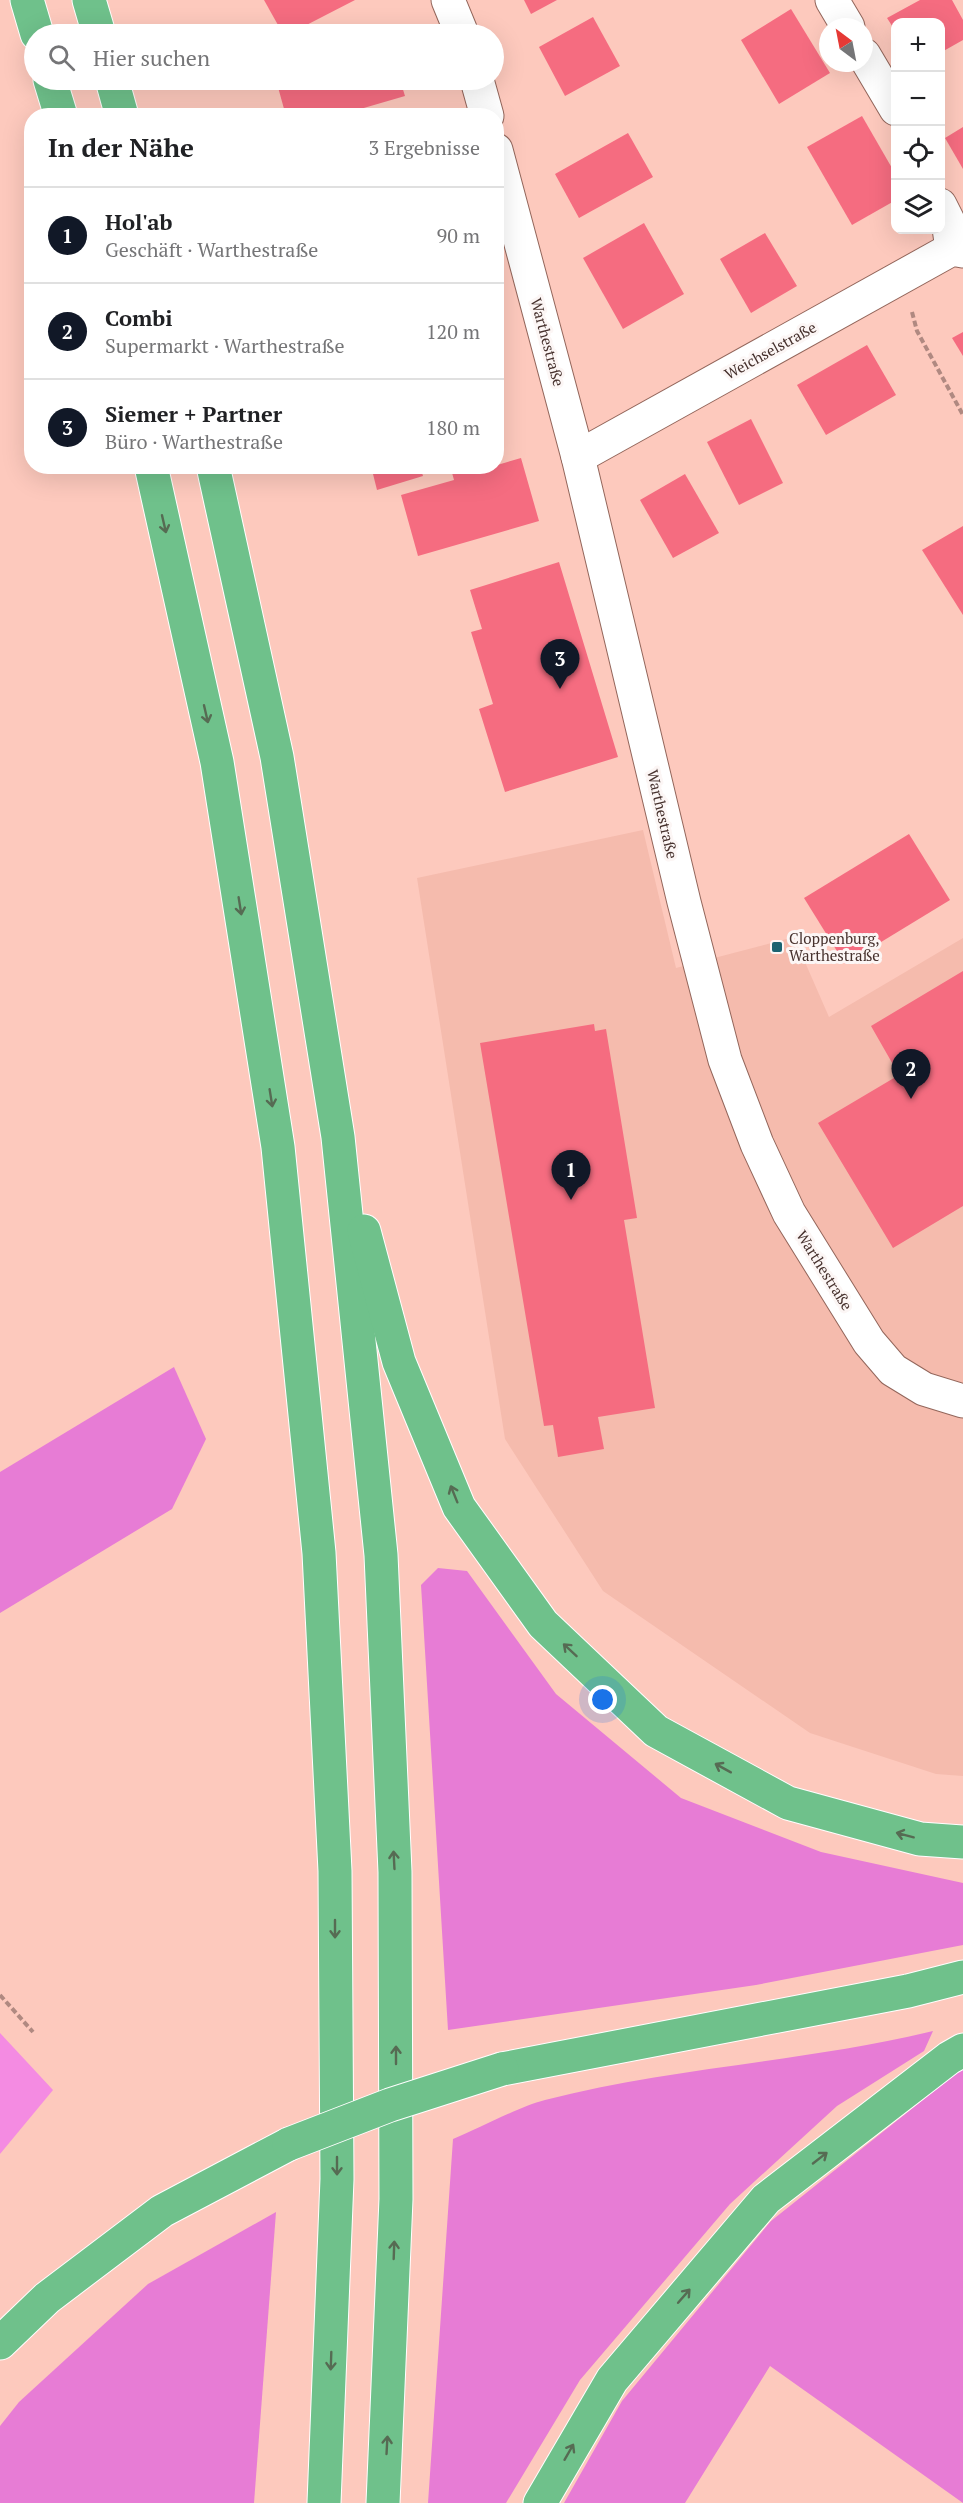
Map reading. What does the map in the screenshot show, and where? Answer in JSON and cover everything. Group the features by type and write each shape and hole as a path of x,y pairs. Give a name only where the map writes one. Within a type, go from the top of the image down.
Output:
{"highway":[{"path":"27,0 34,24"},
{"path":"89,0 96,24"},
{"path":"53,90 59,108"},
{"path":"115,90 120,108"},
{"path":"153,474 217,762 277,1135 319,1553 335,1871 337,2167 324,2503"},
{"path":"215,474 277,757 338,1137 381,1556 395,1872 396,2199 383,2503"},
{"path":"338,1137 399,1362 459,1507 543,1624 656,1731 788,1803 920,1839 963,1842"},
{"path":"0,2343 47,2298 162,2211 289,2144 390,2105 502,2069 908,1991 963,1977"},
{"path":"540,2503 612,2380 766,2199 949,2058 963,2050"}],"street":[{"path":"448,0 458,24"},
{"path":"832,0 843,18"},
{"path":"873,70 891,101"},
{"path":"480,90 485,108"},
{"name":"Warthestraße","path":"504,180 578,457 725,1060 757,1144 789,1213 869,1342 893,1370 924,1389 963,1401"},
{"path":"945,215 958,250"},
{"name":"Weichselstraße","path":"578,457 903,277 958,250"}],"path":[{"path":"903,277 917,331 963,415"},
{"path":"0,1995 33,2032"}],"shaded area":[{"path":"643,830 676,968 794,937 829,1017 963,938 963,1776 936,1774 810,1733 603,1591 505,1439 417,878"},
{"path":"174,1367 206,1439 172,1509 0,1613 0,1472"},
{"path":"438,1568 467,1571 556,1694 681,1798 821,1852 963,1883 963,1945 756,1985 448,2030 421,1585"},
{"path":"933,2031 924,2051 837,2106 730,2204 580,2380 506,2503 428,2503 453,2139 534,2103 593,2089 885,2042"},
{"path":"0,2033 53,2090 0,2154"},
{"path":"963,2068 963,2503 770,2366 685,2503 564,2503 622,2401 771,2221"},
{"path":"276,2212 254,2503 0,2503 0,2426 19,2402 148,2284"}],"building":[{"path":"264,0 355,0 308,24 277,24"},
{"path":"524,0 557,0 531,14"},
{"path":"920,0 952,0 963,20 963,40 945,50 945,18 891,18 891,24 887,18"},
{"path":"791,9 819,55 819,72 830,73 779,104 741,40"},
{"path":"593,17 620,66 565,96 539,47"},
{"path":"279,90 403,90 405,96 364,108 284,108"},
{"path":"862,116 891,166 891,203 852,225 807,147"},
{"path":"963,127 963,169 945,138"},
{"path":"628,133 653,177 579,218 555,174"},
{"path":"644,223 684,294 623,329 583,258"},
{"path":"765,233 797,286 751,313 720,259"},
{"path":"963,332 963,356 952,338"},
{"path":"867,345 896,395 826,435 797,385"},
{"path":"751,419 783,483 739,505 707,442"},
{"path":"521,458 539,521 418,556 401,495 454,480 452,474 504,474 504,463"},
{"path":"373,474 422,474 423,476 377,490"},
{"path":"685,474 719,533 673,558 640,500"},
{"path":"963,526 963,615 922,550"},
{"path":"559,562 618,757 505,792 479,709 493,704 471,632 482,629 470,590"},
{"path":"909,834 950,900 845,964 804,898"},
{"path":"963,971 963,1206 893,1248 818,1123 899,1075 871,1026"},
{"path":"594,1024 595,1031 606,1029 637,1218 624,1220 655,1408 598,1417 604,1449 558,1457 553,1425 544,1426 480,1043"}],"place":[{"name":"Siemer + Partner","path":"560,689"},
{"name":"Cloppenburg, Warthestraße","path":"777,947"},
{"name":"Combi","path":"911,1099"},
{"name":"Hol'ab","path":"571,1200"}]}
